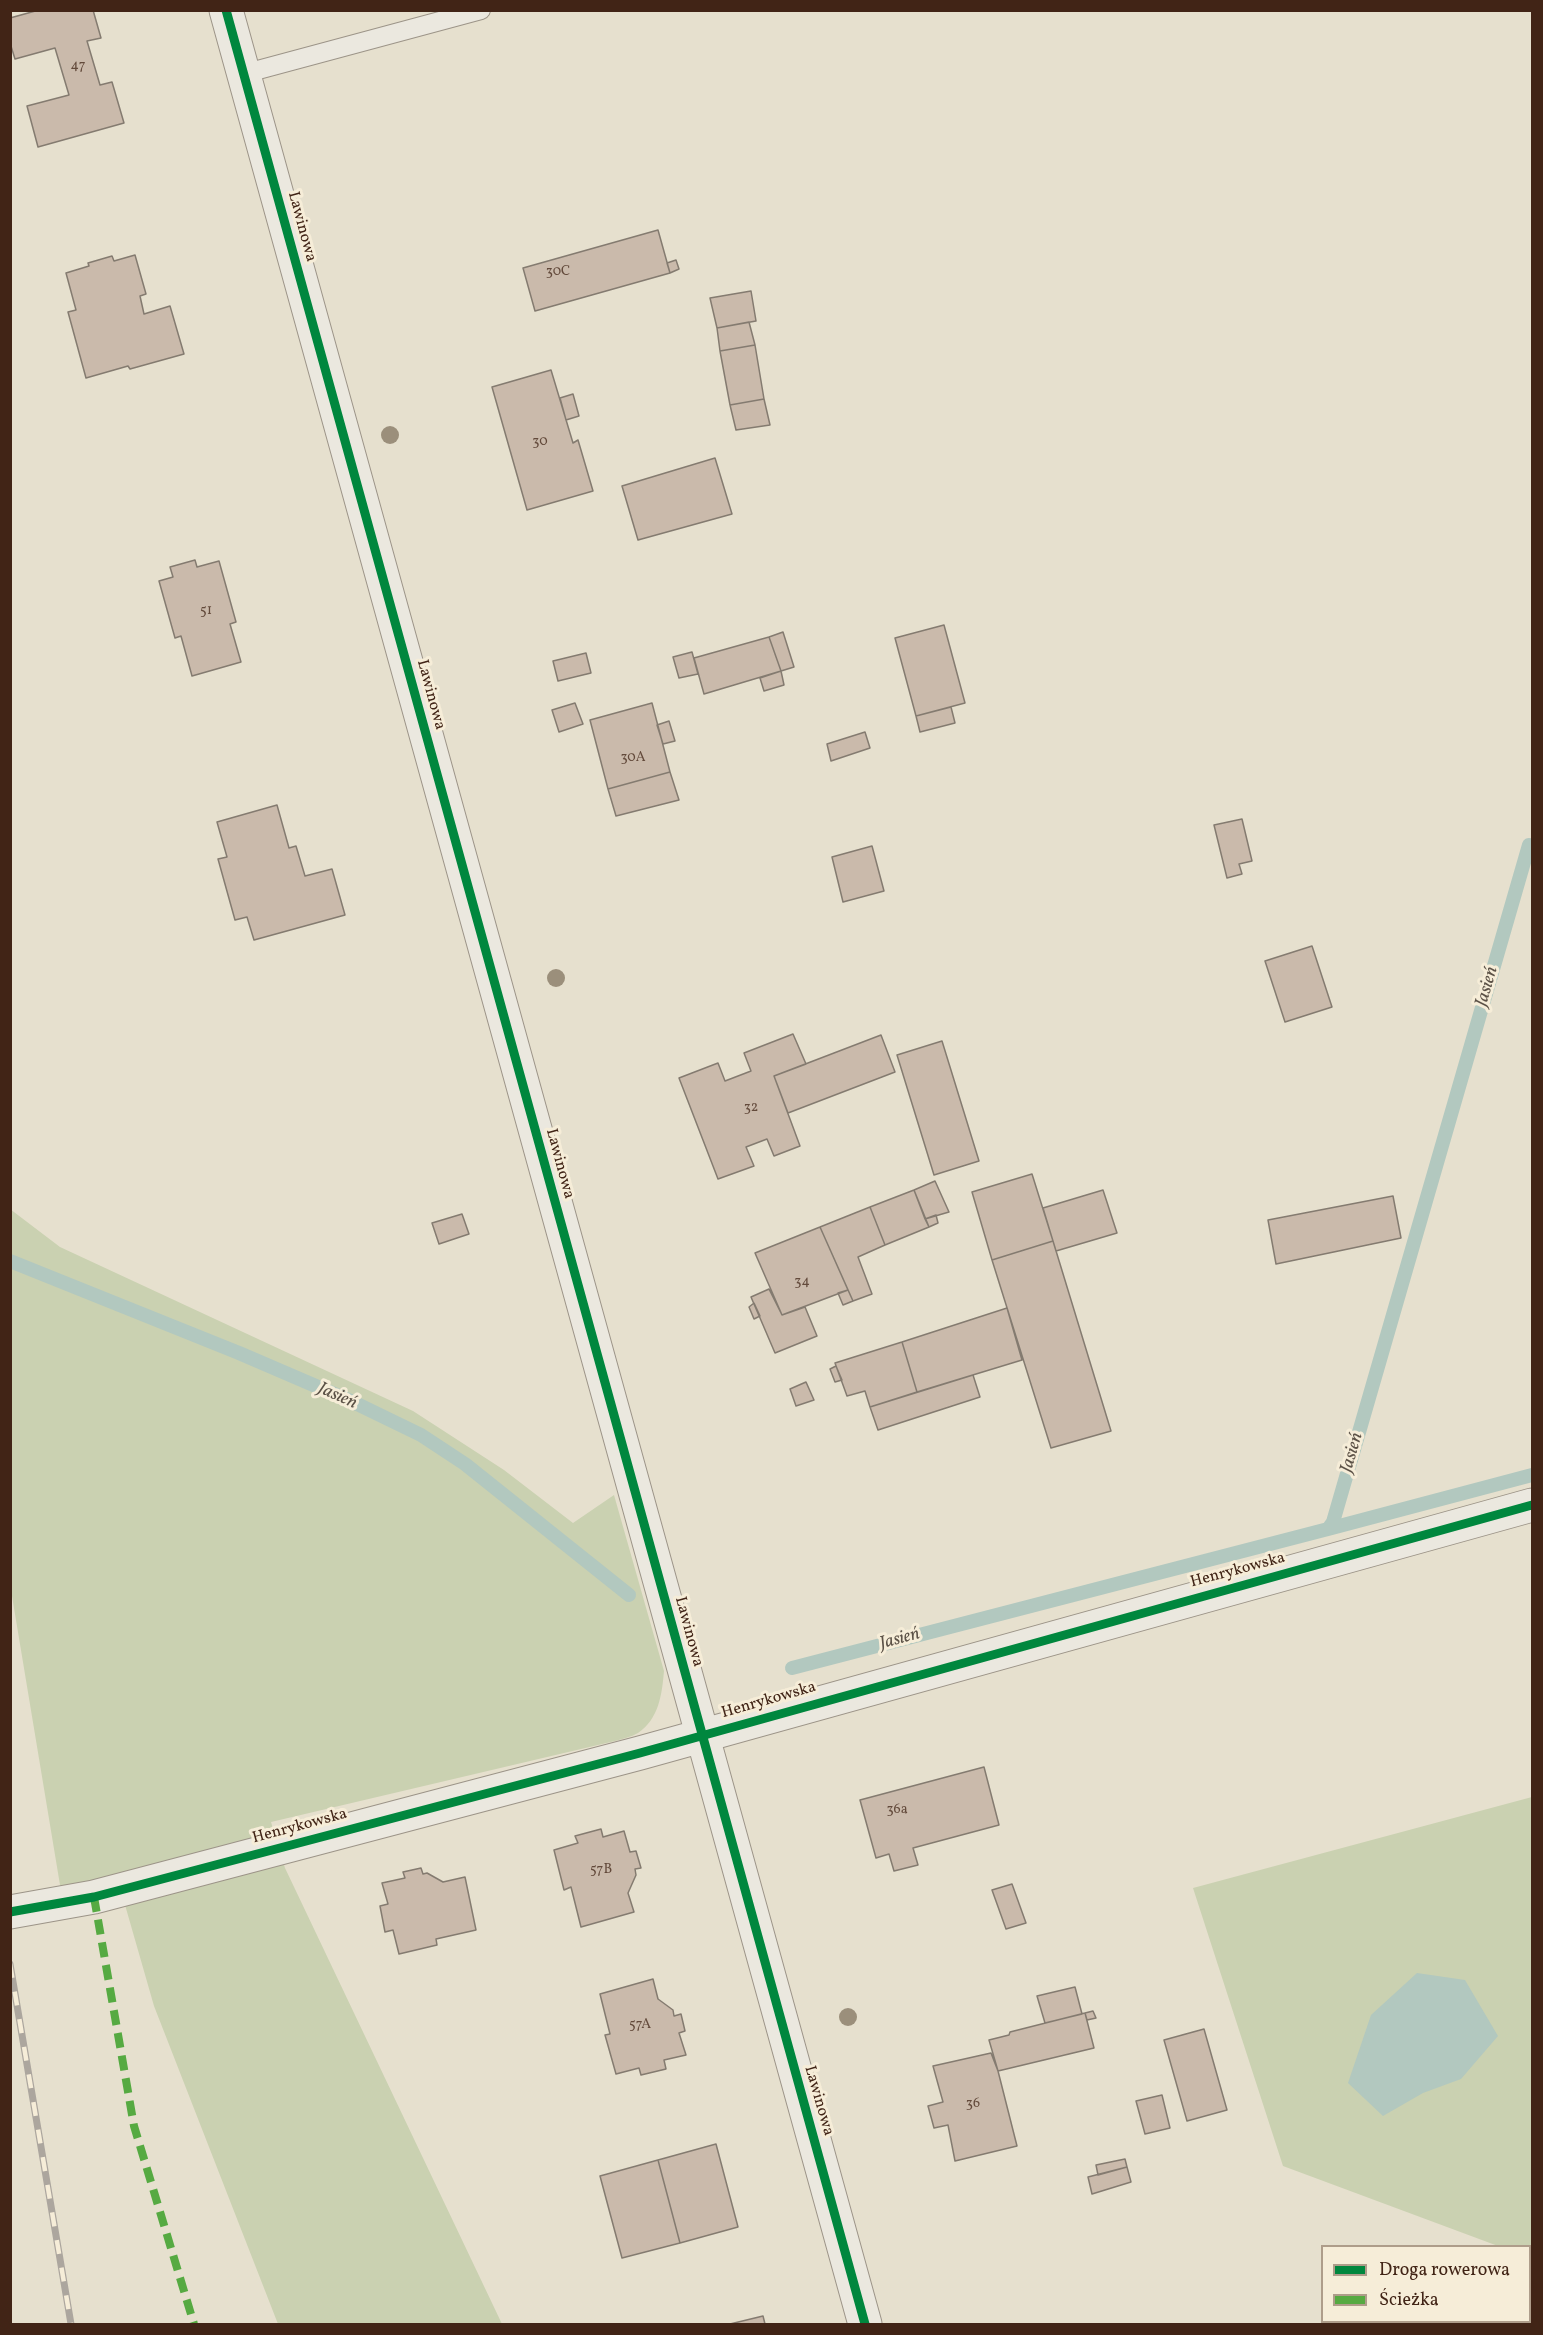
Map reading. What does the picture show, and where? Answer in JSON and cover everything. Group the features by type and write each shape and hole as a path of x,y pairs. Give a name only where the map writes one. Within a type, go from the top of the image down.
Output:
{"street":[{"name":"Lawinowa","path":"226,10 865,2325"},
{"name":"Henrykowska","path":"10,1912 94,1897 701,1736 1533,1505"}],"lane":[{"path":"243,74 481,10"}],"green space":[{"path":"10,1209 60,1247 413,1411 504,1470 573,1523 614,1495 664,1671 658,1705 651,1721 645,1727 638,1733 615,1741 271,1822 285,1868 502,2324 278,2324 154,2006 117,1877 61,1891 11,1590"},
{"path":"1532,1797 1532,2324 1531,2245 1495,2245 1283,2166 1193,1888"}],"shaded area":[{"path":"1417,1973 1465,1980 1498,2036 1461,2079 1423,2093 1383,2116 1348,2083 1371,2015"}],"building":[{"path":"39,10 93,10 101,38 87,41 100,85 112,82 124,123 38,147 27,106 69,95 55,48 15,59 10,43 10,18"},
{"path":"658,230 670,273 535,311 523,268"},
{"path":"135,255 146,294 140,296 144,314 170,306 184,354 86,378 68,312 76,310 66,273 112,256 114,261"},
{"path":"676,260 679,269 670,273 667,263"},
{"path":"751,291 756,321 717,328 710,298"},
{"path":"749,322 755,345 720,351 717,328"},
{"path":"755,345 764,399 730,405 720,351"},
{"path":"551,370 573,443 578,440 593,491 527,510 492,387"},
{"path":"573,394 579,416 566,420 560,398"},
{"path":"764,399 770,425 736,430 730,405"},
{"path":"715,458 732,514 638,540 622,486"},
{"path":"195,560 197,567 219,561 236,622 230,624 241,662 192,676 181,636 175,638 159,581 173,577 170,567"},
{"path":"944,625 965,703 916,716 895,638"},
{"path":"783,632 794,667 781,671 769,637"},
{"path":"769,637 781,671 704,694 694,658"},
{"path":"692,652 698,674 679,678 673,657"},
{"path":"586,653 591,673 558,681 553,661"},
{"path":"781,671 784,685 764,691 760,678"},
{"path":"575,703 583,724 559,732 552,710"},
{"path":"652,703 670,772 608,789 590,720"},
{"path":"951,707 955,723 920,732 916,716"},
{"path":"669,721 675,741 663,744 657,725"},
{"path":"865,732 870,748 831,761 827,744"},
{"path":"670,772 679,800 616,816 608,789"},
{"path":"277,805 289,848 296,846 305,876 332,869 345,915 254,940 247,917 235,920 218,859 227,857 217,822"},
{"path":"1242,819 1252,861 1239,864 1242,874 1227,878 1214,825"},
{"path":"872,846 884,891 843,902 832,857"},
{"path":"1312,946 1332,1007 1285,1022 1265,961"},
{"path":"793,1034 806,1064 774,1076 800,1146 774,1156 767,1139 746,1147 754,1166 718,1179 679,1078 718,1063 725,1081 751,1071 744,1053"},
{"path":"881,1035 895,1072 788,1113 774,1076"},
{"path":"942,1041 979,1161 934,1175 897,1055"},
{"path":"1032,1174 1053,1241 992,1260 972,1192"},
{"path":"935,1181 949,1212 925,1219 914,1190"},
{"path":"914,1190 929,1227 885,1245 870,1207"},
{"path":"1103,1190 1117,1233 1056,1251 1043,1208"},
{"path":"1393,1196 1401,1238 1276,1264 1268,1220"},
{"path":"870,1207 885,1245 858,1257 872,1294 853,1301 820,1227"},
{"path":"462,1214 469,1234 439,1244 432,1223"},
{"path":"936,1215 938,1223 929,1227 925,1219"},
{"path":"820,1227 848,1290 782,1315 755,1253"},
{"path":"1053,1241 1111,1431 1051,1448 992,1260"},
{"path":"769,1289 782,1315 805,1307 817,1336 775,1353 751,1297"},
{"path":"848,1290 853,1301 843,1305 838,1293"},
{"path":"754,1303 760,1316 754,1319 749,1307"},
{"path":"1007,1308 1022,1360 917,1392 902,1342"},
{"path":"902,1342 917,1392 870,1407 865,1391 847,1396 835,1363"},
{"path":"836,1366 842,1380 835,1382 830,1369"},
{"path":"973,1375 980,1397 878,1430 870,1407"},
{"path":"806,1382 814,1400 796,1406 790,1389"},
{"path":"984,1767 999,1825 913,1848 918,1865 894,1871 889,1854 876,1858 860,1800"},
{"path":"601,1829 603,1837 624,1831 630,1852 636,1851 641,1868 635,1869 636,1875 628,1893 634,1912 581,1927 571,1887 564,1890 554,1850 578,1843 575,1836"},
{"path":"421,1868 423,1874 427,1873 443,1882 465,1877 476,1930 436,1939 437,1945 399,1954 393,1930 385,1932 380,1906 388,1904 382,1883 405,1878 403,1872"},
{"path":"1012,1884 1026,1923 1006,1929 992,1890"},
{"path":"653,1979 658,1999 673,2010 674,2016 681,2014 685,2031 679,2033 686,2055 664,2060 666,2069 641,2075 639,2068 616,2074 605,2035 610,2034 600,1994"},
{"path":"1075,1987 1082,2014 1045,2023 1037,1996"},
{"path":"1093,2011 1096,2018 1087,2020 1085,2013"},
{"path":"1085,2013 1094,2048 998,2071 989,2040 1009,2035 1010,2032"},
{"path":"1204,2029 1227,2110 1187,2121 1164,2040"},
{"path":"991,2053 998,2071 1017,2146 955,2161 948,2125 934,2128 928,2106 943,2102 933,2066"},
{"path":"1162,2095 1170,2128 1145,2134 1136,2101"},
{"path":"716,2144 738,2227 680,2243 658,2160"},
{"path":"1125,2159 1127,2167 1098,2175 1096,2165"},
{"path":"658,2160 680,2243 622,2258 600,2176"},
{"path":"1127,2167 1131,2182 1092,2194 1088,2177"},
{"path":"763,2316 765,2324 730,2324"}],"waterway":[{"name":"Jasień","path":"792,1668 1328,1529 1333,1522 1529,845"},
{"name":"Jasień","path":"10,1261 239,1353 353,1402 421,1435 465,1464 629,1595"},
{"path":"1328,1529 1532,1475"}],"railway":[{"path":"10,1964 71,2324"}],"marked path":[{"path":"94,1897 134,2126 194,2324"}],"cycle path":[{"path":"226,10 865,2324"},
{"path":"10,1912 94,1897 640,1753 1532,1505"}]}
